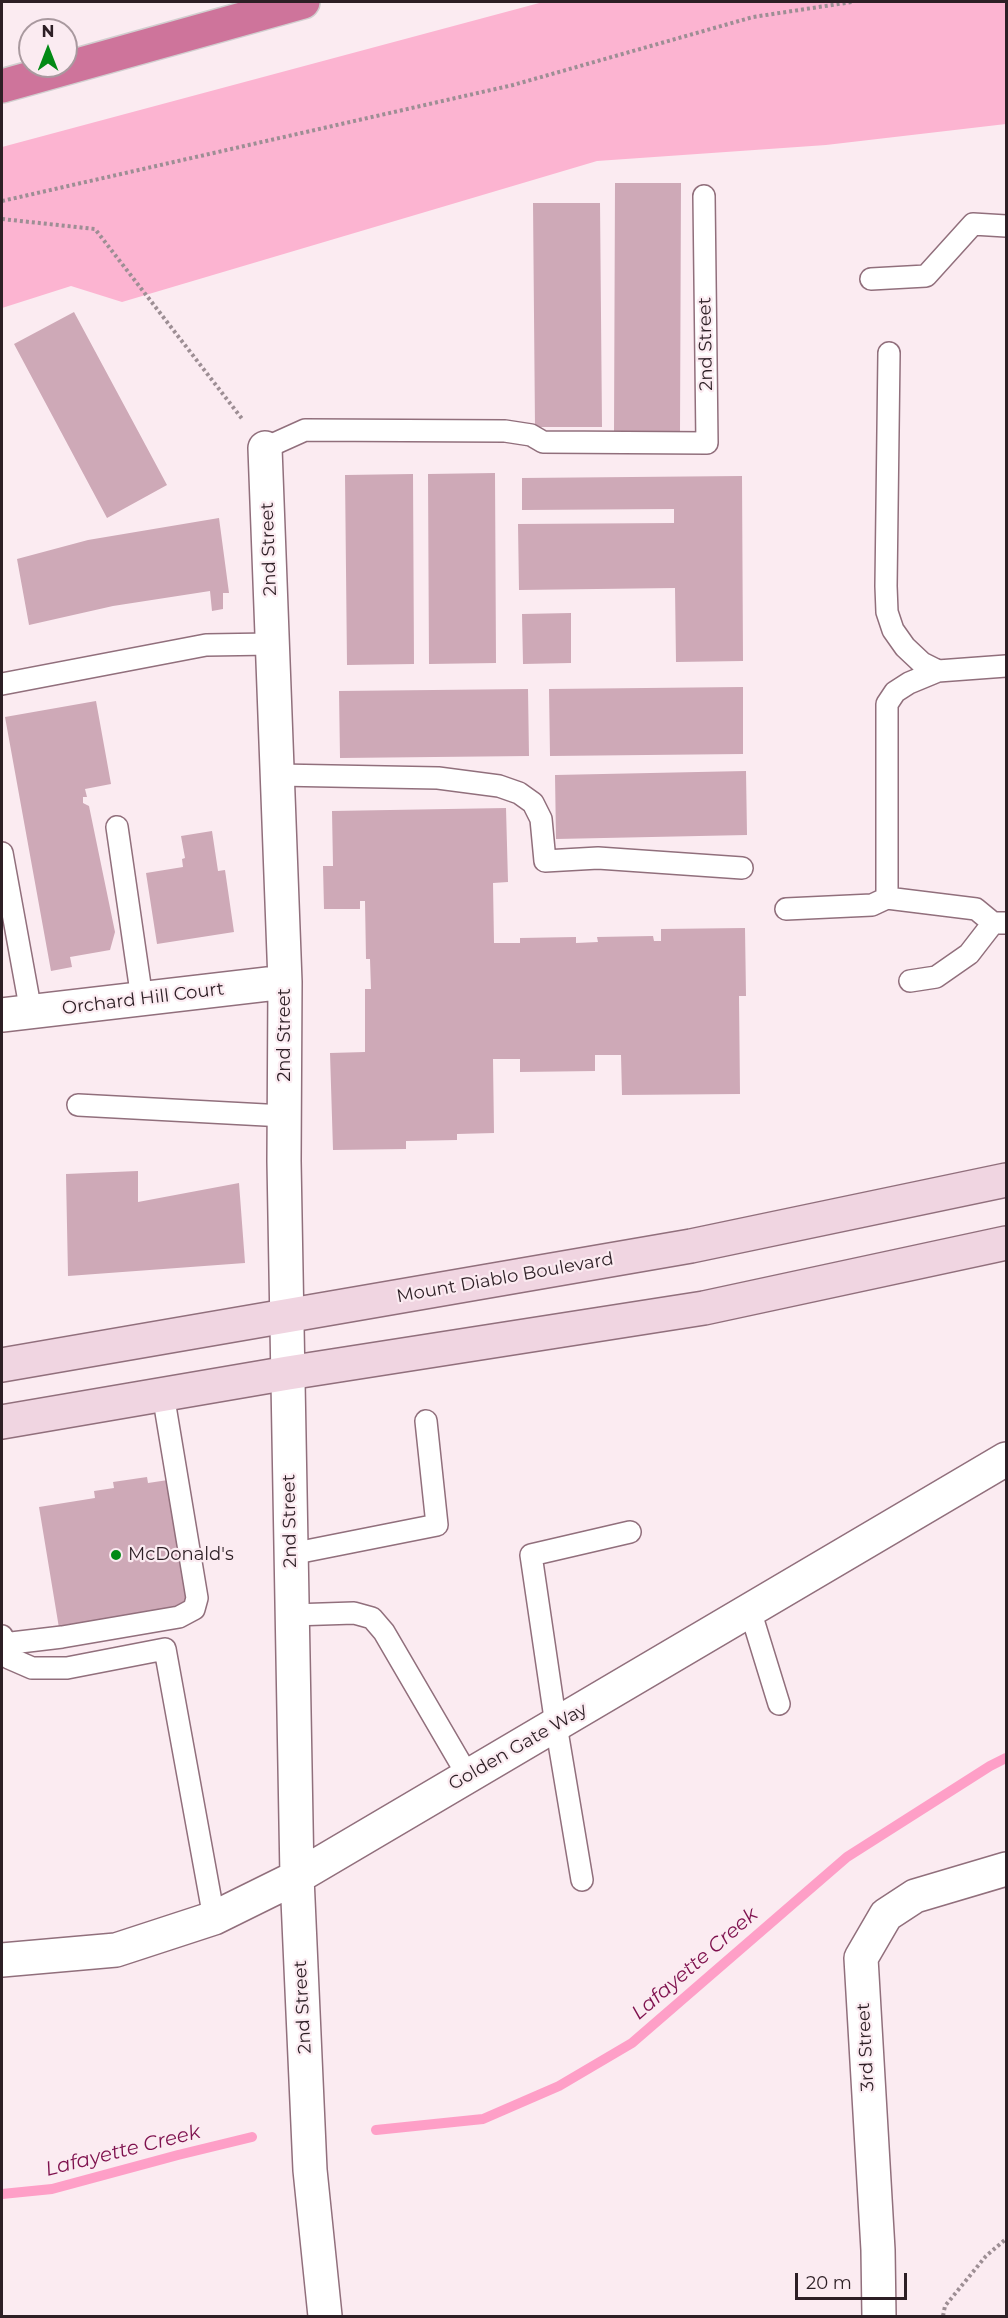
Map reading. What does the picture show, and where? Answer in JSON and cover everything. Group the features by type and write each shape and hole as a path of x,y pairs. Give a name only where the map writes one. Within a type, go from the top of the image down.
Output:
{"highway":[{"path":"2,86 303,2"}],"main road":[{"name":"Mount Diablo Boulevard","path":"2,1365 691,1246 1006,1180"},
{"path":"2,1422 288,1373 704,1308 1006,1243"}],"street":[{"name":"2nd Street","path":"265,448 285,982 284,1116 297,1876 310,2170 325,2316"},
{"name":"Orchard Hill Court","path":"16,1013 285,982"},
{"name":"Golden Gate Way","path":"2,1960 116,1950 214,1918 297,1876 1006,1459"},
{"name":"3rd Street","path":"879,2316 878,2250 861,1958 886,1915 915,1896 1006,1869"}],"lane":[{"name":"2nd Street","path":"265,448 305,430 505,431 531,435 543,442 707,443 704,196"},
{"path":"871,279 926,276 973,224 1006,226"},
{"path":"889,353 887,612 893,630 905,647 922,663 938,671"},
{"path":"2,684 206,645 272,644"},
{"path":"887,898 887,704 895,692 909,683 938,671 1006,666"},
{"path":"278,775 438,778 499,786 519,793 533,803 541,819 545,861 598,858 741,868"},
{"path":"117,827 142,999"},
{"path":"2,853 16,1013"},
{"path":"786,909 872,905 887,898 976,909 1000,923 969,954 936,978 910,981"},
{"path":"78,1105 284,1116"},
{"path":"162,1394 197,1598 194,1609 179,1617 62,1637 2,1640 9,1658 33,1668 67,1668 165,1649 214,1918"},
{"path":"291,1554 437,1525 426,1421"},
{"path":"582,1880 531,1555 630,1532"},
{"path":"750,1610 779,1704"},
{"path":"292,1615 354,1613 372,1618 384,1632 468,1776"}],"path":[{"path":"2,201 513,85 753,17 852,2"},
{"path":"2,219 95,229 265,448"},
{"path":"944,2316 945,2306 986,2256 1006,2239"}],"shaded area":[{"path":"543,2 1006,2 1006,124 826,145 597,161 122,302 71,286 2,308 2,147"}],"building":[{"path":"615,183 681,183 680,432 614,432"},
{"path":"533,203 600,203 602,427 535,427"},
{"path":"74,312 167,485 107,518 14,344"},
{"path":"495,473 496,663 429,664 428,474"},
{"path":"413,474 414,664 347,665 345,475"},
{"path":"742,476 743,661 676,662 675,588 519,590 518,524 674,523 674,509 522,510 522,478"},
{"path":"219,518 229,593 223,593 223,609 212,611 210,591 113,606 29,625 17,559 88,540"},
{"path":"571,613 571,663 523,664 522,614"},
{"path":"743,687 743,754 550,756 549,689"},
{"path":"528,689 529,756 340,758 339,691"},
{"path":"96,701 111,784 85,789 87,797 83,797 83,803 89,806 115,932 110,950 70,957 72,967 51,971 5,717"},
{"path":"746,771 747,835 556,839 555,775"},
{"path":"506,808 508,882 493,883 494,943 520,943 520,938 576,937 576,943 598,942 597,937 653,936 654,941 661,941 661,929 745,928 746,996 739,996 740,1094 622,1095 621,1055 595,1055 595,1071 520,1072 520,1059 493,1059 494,1133 457,1134 457,1140 406,1141 406,1149 333,1150 330,1053 365,1052 365,989 371,989 370,959 366,959 365,901 360,901 360,909 324,909 323,866 333,866 332,811"},
{"path":"212,831 218,871 225,870 234,932 157,944 146,873 183,867 182,859 185,858 181,836"},
{"path":"138,1171 138,1202 239,1183 245,1263 68,1276 66,1174"},
{"name":"McDonald's","path":"147,1477 148,1483 168,1480 189,1608 59,1628 39,1507 95,1498 94,1491 114,1488 113,1482"}],"waterway":[{"name":"Lafayette Creek","path":"376,2130 483,2119 559,2086 632,2043 847,1857 1006,1758"},
{"name":"Lafayette Creek","path":"2,2194 52,2189 252,2137"}],"place":[{"name":"McDonald's","path":"116,1555"}]}
